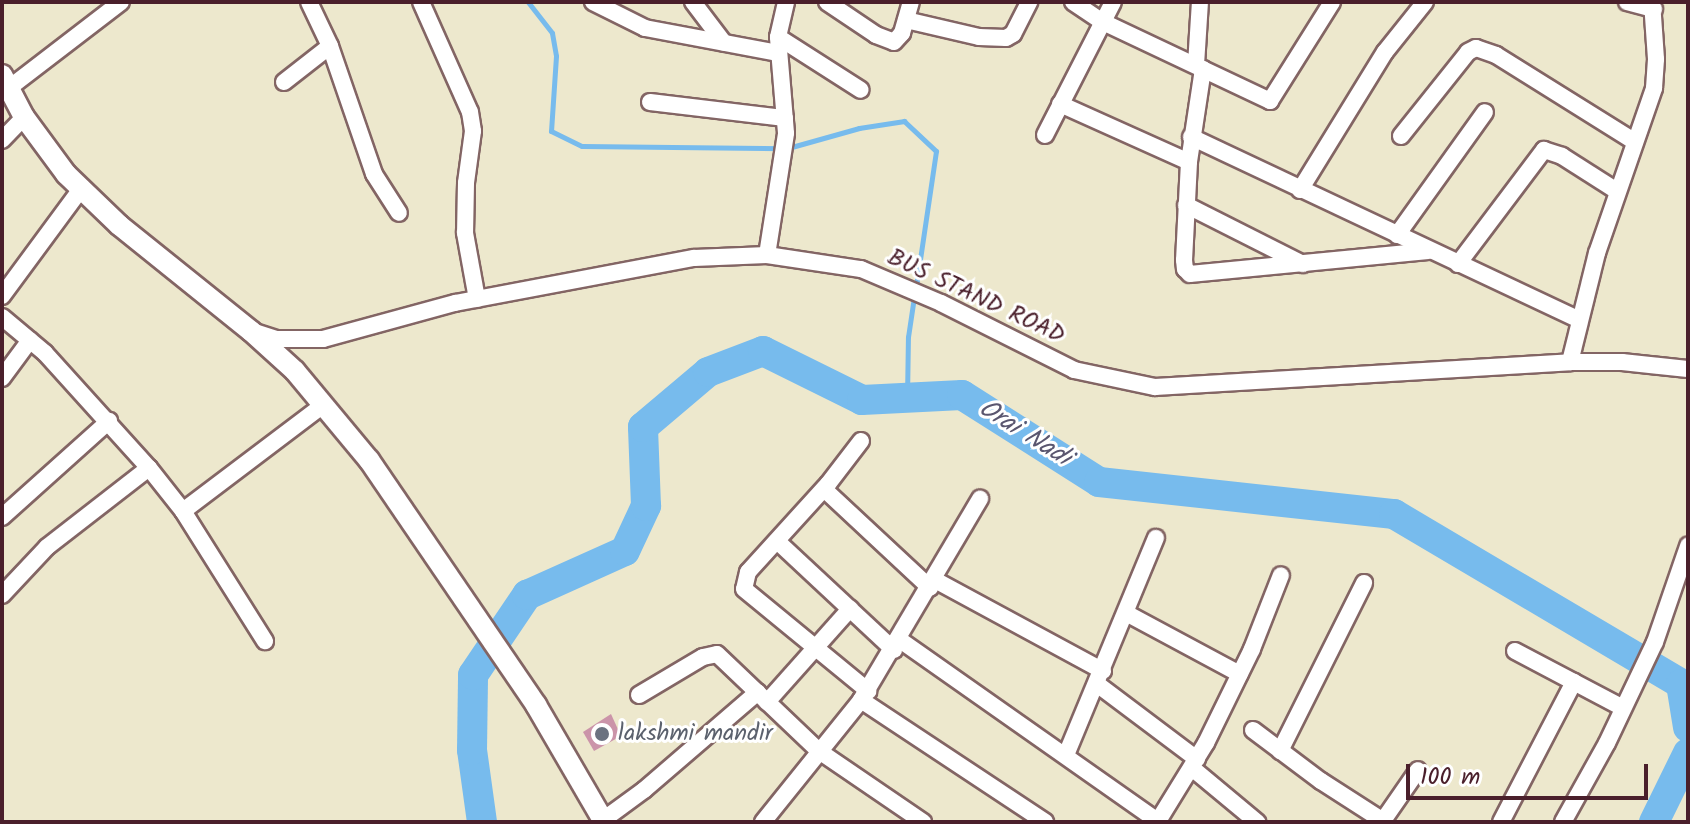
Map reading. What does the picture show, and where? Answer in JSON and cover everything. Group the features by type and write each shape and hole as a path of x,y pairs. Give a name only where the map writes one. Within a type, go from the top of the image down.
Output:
{"street":[{"path":"121,2 5,82 24,117 81,189 119,225 251,331 295,371 369,460 536,705 604,821 763,697 814,649 850,609"},
{"path":"309,2 330,46 374,174 399,213"},
{"path":"421,2 470,112 473,131 466,183 465,233 477,299"},
{"path":"593,2 645,28 724,43 778,45 861,90"},
{"path":"693,2 724,43"},
{"path":"827,2 887,41 898,39 911,2"},
{"path":"906,20 979,37 1006,38 1013,34 1026,2"},
{"path":"1073,2 1103,22 1270,101 1332,2"},
{"path":"1045,135 1113,2"},
{"path":"1200,2 1199,67 1186,205 1185,269 1190,274 1428,251"},
{"path":"1300,190 1385,52 1425,2"},
{"path":"1570,362 1578,319 1617,191 1654,88 1653,6 1627,2"},
{"path":"767,255 782,175 786,125 778,45 784,3"},
{"path":"284,82 330,46"},
{"path":"1401,136 1468,52 1476,48 1496,55 1635,142"},
{"path":"650,102 786,125"},
{"path":"1060,104 1189,162"},
{"path":"1397,235 1485,112"},
{"path":"2,140 24,117"},
{"path":"1191,137 1248,161 1300,190 1578,319"},
{"path":"1458,264 1544,150 1562,156 1617,191"},
{"path":"2,296 81,189"},
{"path":"1186,205 1304,265"},
{"name":"BUS STAND ROAD","path":"251,331 276,339 323,339 477,299 694,258 767,255 847,266 941,303 1074,370 1155,387 1570,362 1622,362 1688,369"},
{"path":"2,317 30,340 109,421 149,468 183,511 265,641"},
{"path":"2,378 30,340"},
{"path":"183,511 323,405"},
{"path":"2,517 109,421"},
{"path":"861,441 824,489 748,572 744,589 865,696 1045,822"},
{"path":"2,595 8,575 149,468"},
{"path":"824,489 932,584 1100,678 1257,822"},
{"path":"763,822 865,696 980,499"},
{"path":"1066,755 1156,538"},
{"path":"777,541 850,609 897,645 1066,755 1158,821 1195,763 1240,674 1281,575"},
{"path":"1563,822 1655,642 1688,546"},
{"path":"1280,751 1364,583"},
{"path":"1126,613 1240,674"},
{"path":"1515,651 1623,708"},
{"path":"639,695 712,653 723,658 819,751 923,822"},
{"path":"1501,822 1574,682"},
{"path":"1253,730 1382,821 1418,770"}],"building":[{"name":"lakshmi mandir","path":"611,714 621,736 594,751 583,732"}],"waterway":[{"path":"528,2 552,33 556,56 551,131 582,146 788,148 859,128 904,121 936,151 916,287"},
{"path":"907,398 908,337 914,297"},
{"name":"Orai Nadi","path":"482,822 472,750 473,675 527,595 625,551 646,506 643,427 708,372 763,351 862,400 962,395 1099,482 1394,514 1681,684 1688,727"},
{"name":"Orai Nadi","path":"1654,822 1688,753"}],"place":[{"name":"lakshmi mandir","path":"602,734"}]}
